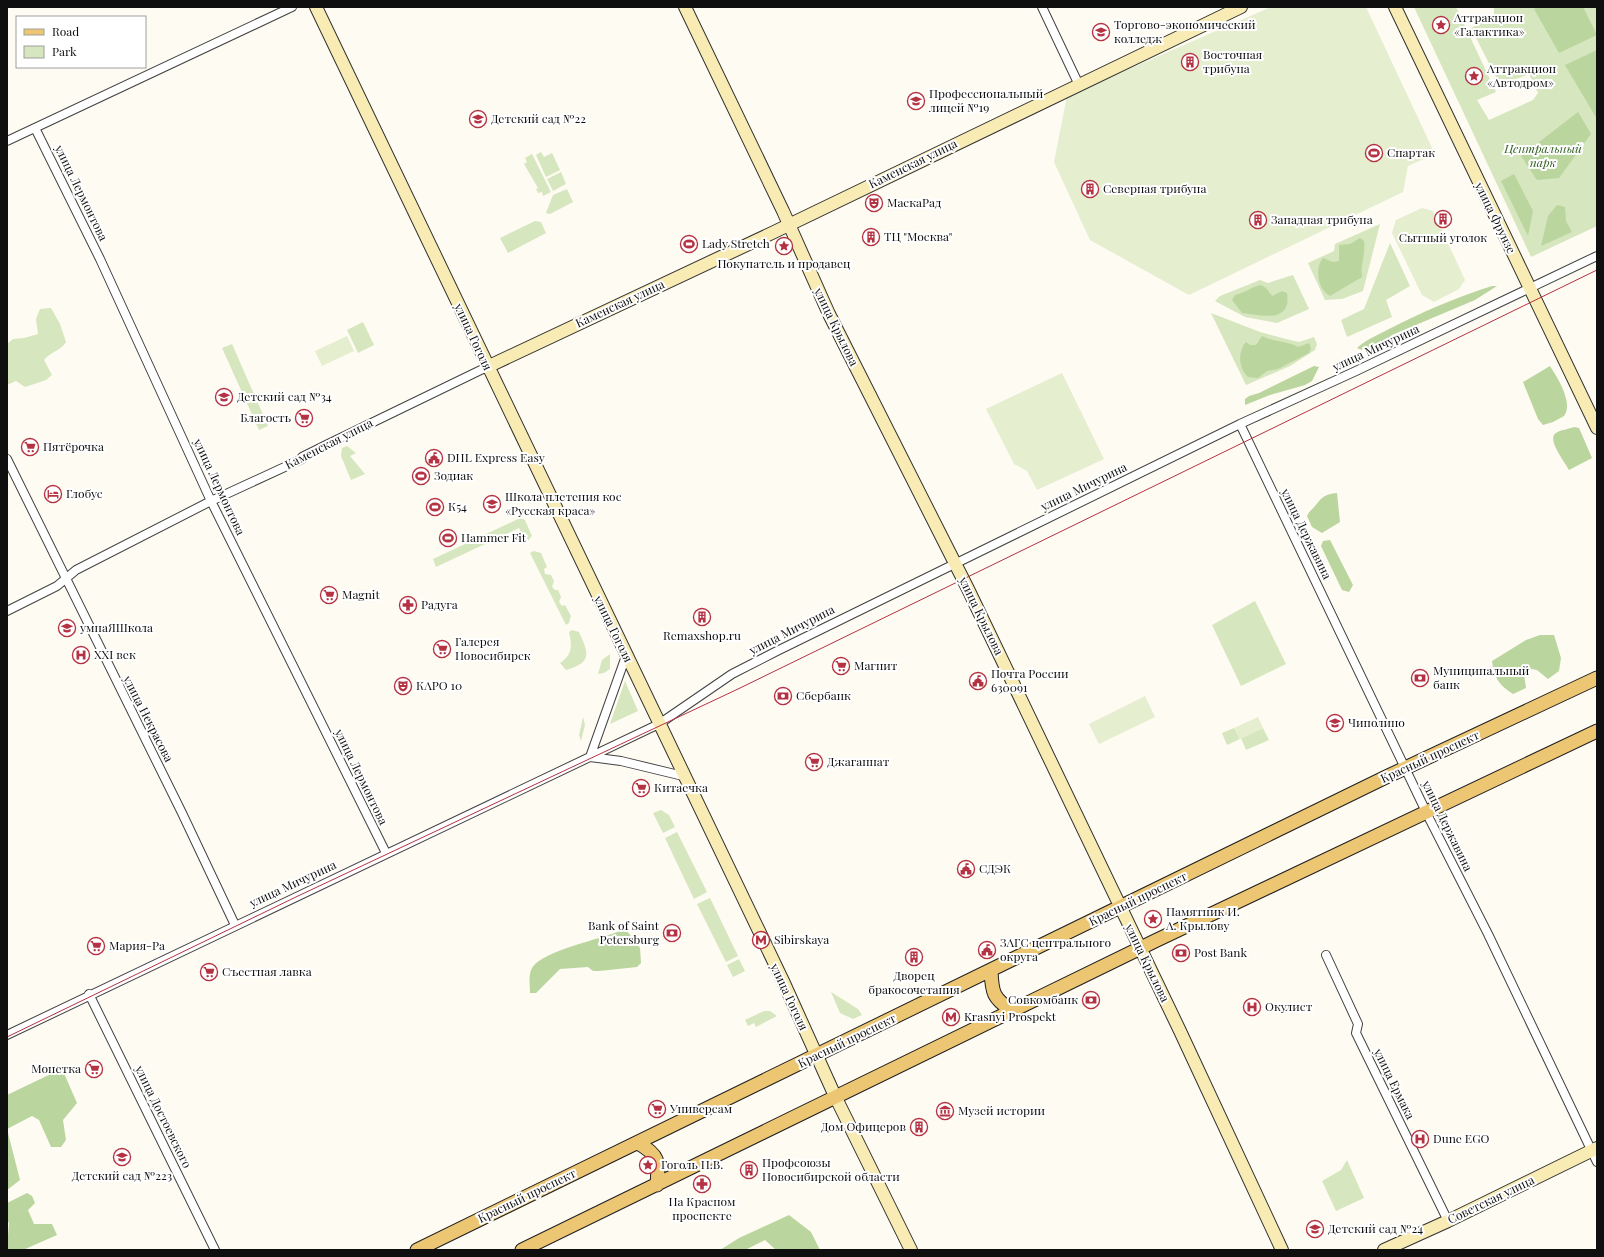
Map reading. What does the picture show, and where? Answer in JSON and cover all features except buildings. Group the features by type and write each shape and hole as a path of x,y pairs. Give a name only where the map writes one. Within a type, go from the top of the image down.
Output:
{"main road":[{"name":"Красный проспект","path":"416,1250 992,971 1406,768 1597,678"},
{"path":"522,1250 1140,948 1597,731"},
{"path":"992,971 992,989 999,1002 1012,1011"},
{"path":"638,1143 652,1151 658,1166 657,1185"}],"street":[{"path":"7,141 292,7"},
{"name":"улица Гоголя","path":"316,7 487,367 783,982 835,1096 911,1250"},
{"name":"улица Крылова","path":"685,7 829,314 954,562 1140,948 1282,1250"},
{"path":"1042,7 1079,85"},
{"name":"Каменская улица","path":"7,611 57,586 76,570 211,501 302,459 302,457 332,442 487,367 1241,7"},
{"name":"улица Фрунзе","path":"1395,7 1597,428"},
{"name":"улица Лермонтова","path":"35,128 100,259 211,501 386,853"},
{"name":"улица Мичурина","path":"7,1034 659,724 732,674 954,562 1240,424 1356,371 1597,256"},
{"name":"улица Державина","path":"1240,424 1426,812 1594,1149 1597,1162"},
{"name":"улица Некрасова","path":"7,459 182,813 235,925"},
{"path":"626,656 590,757 621,761 684,776"},
{"name":"улица Ермака","path":"1326,955 1358,1024 1356,1033 1448,1221"},
{"name":"улица Достоевского","path":"90,994 215,1250"},
{"name":"Советская улица","path":"1384,1250 1448,1221 1594,1149"}],"green space":[{"name":"Спартак","path":"1271,7 1366,7 1433,150 1430,156 1408,166 1403,192 1189,295 1090,240 1054,162 1067,96"},
{"name":"Центральный парк","path":"1414,7 1456,7 1496,92 1477,100 1489,120 1533,100 1538,93 1529,74 1500,85 1471,28 1494,17 1494,7 1597,7 1597,226 1531,257"},
{"path":"1538,7 1583,7 1597,35 1559,53 1534,9"},
{"path":"1597,50 1597,119 1565,65"},
{"path":"1578,112 1591,134 1559,178 1537,180 1521,156"},
{"path":"541,152 544,157 552,153 560,170 546,177 536,155"},
{"path":"532,154 551,192 543,196 542,192 538,193 536,189 538,188 524,164 527,162 525,158"},
{"path":"561,172 566,184 553,191 547,179"},
{"path":"1514,174 1533,211 1528,236 1501,181"},
{"path":"567,189 573,202 550,214 546,213 553,195"},
{"path":"1557,205 1565,207 1566,221 1572,232 1541,246 1548,216"},
{"path":"1422,208 1433,211 1465,280 1459,289 1434,302 1422,295 1392,233 1396,220"},
{"path":"535,221 541,222 546,233 508,253 500,238"},
{"path":"1380,224 1363,291 1342,299 1325,300 1308,263 1334,251 1335,244"},
{"path":"1360,238 1364,241 1362,277 1330,296 1320,284 1318,273 1320,262 1323,258 1333,262 1339,261 1339,245 1350,244"},
{"path":"1390,243 1410,286 1386,300 1392,317 1347,337 1341,320 1364,309"},
{"path":"1293,275 1309,309 1277,323 1245,317 1215,301 1220,296 1260,280 1268,283"},
{"path":"1261,285 1266,288 1272,296 1282,291 1287,293 1287,303 1285,309 1280,313 1266,316 1242,313 1232,300 1235,295"},
{"path":"1492,286 1497,286 1475,300 1392,335 1379,345 1362,350 1357,348 1373,337 1414,317 1453,300"},
{"path":"51,308 60,324 66,342 44,360 52,375 46,380 25,387 16,381 7,385 7,344 13,339 38,334 36,319 40,309"},
{"path":"1211,313 1260,332 1290,340 1299,342 1314,337 1317,344 1315,350 1290,366 1246,385"},
{"path":"363,322 374,345 358,353 347,330"},
{"path":"347,336 354,351 322,366 315,351"},
{"path":"1262,336 1298,347 1309,343 1311,348 1309,353 1278,369 1267,371 1258,378 1248,377 1241,365 1241,351 1246,342 1250,345 1256,345"},
{"path":"232,344 268,426 259,430 222,348"},
{"path":"1314,366 1319,367 1312,381 1305,385 1270,395 1245,405 1245,399 1249,396 1259,393"},
{"path":"1550,366 1566,397 1567,411 1564,416 1543,425 1538,419 1523,382"},
{"path":"1062,373 1104,459 1037,490 1027,471 1014,464 986,409"},
{"path":"1574,427 1579,428 1592,458 1569,470 1560,456 1553,440 1556,433"},
{"path":"347,446 356,453 350,456 365,474 351,480 341,456 342,448"},
{"path":"1337,493 1340,522 1322,533 1312,527 1307,516 1322,498 1329,494"},
{"path":"520,518 525,520 532,536 526,543 519,528 436,567 433,559"},
{"path":"1330,540 1353,585 1349,592 1342,590 1321,546 1323,541"},
{"path":"534,551 541,553 547,567 544,569 545,574 551,575 554,581 552,587 555,590 558,590 561,597 559,602 562,606 565,605 571,616 569,623 566,625 530,553"},
{"path":"1255,601 1286,664 1241,686 1212,625"},
{"path":"572,630 579,632 585,646 586,656 580,664 566,670 560,663 569,653 571,641 569,632"},
{"path":"1540,635 1554,635 1561,658 1559,671 1548,679 1537,670 1532,669 1524,674 1526,688 1513,694 1501,684 1496,677 1492,661 1526,640"},
{"path":"610,654 610,669 604,673 598,674 602,660"},
{"path":"625,681 638,711 610,724"},
{"path":"1145,696 1155,717 1099,744 1089,724"},
{"path":"583,717 585,725 581,741 579,735"},
{"path":"1258,717 1263,728 1240,739 1234,728"},
{"path":"1234,728 1240,739 1227,745 1222,733"},
{"path":"1263,728 1269,740 1246,750 1241,738"},
{"path":"661,810 669,815 675,827 663,833 653,813"},
{"path":"677,832 707,892 694,899 665,838"},
{"path":"710,898 738,956 726,962 697,904"},
{"path":"622,930 627,931 640,948 641,963 637,967 599,971 593,971 588,967 560,969 536,993 530,993 531,971 538,962 548,956 573,946"},
{"path":"739,959 745,971 733,977 727,965"},
{"path":"831,992 858,1009 862,1015 853,1019 840,1013"},
{"path":"764,1011 770,1011 777,1016 756,1027 754,1023 748,1026 745,1020"},
{"path":"63,1071 77,1103 63,1120 66,1140 61,1147 51,1147 39,1120 32,1116 7,1129 7,1095 55,1072"},
{"path":"7,1129 20,1180 7,1190"},
{"path":"1347,1160 1364,1198 1336,1211 1322,1181 1341,1170"},
{"path":"27,1193 32,1196 35,1203 28,1210 34,1224 52,1224 57,1235 23,1250 7,1250 9,1223 7,1221 7,1203"},
{"path":"789,1215 811,1232 820,1250 776,1250 765,1240 745,1250 720,1250 739,1238"}],"tram line":[{"path":"7,1037 298,896 738,689 1597,270"}],"place":[{"name":"Аттракцион «Галактика»","path":"1441,25"},
{"name":"Торгово-экономический колледж","path":"1101,32"},
{"name":"Восточная трибуна","path":"1190,62"},
{"name":"Аттракцион «Автодром»","path":"1474,76"},
{"name":"Профессиональный лицей №19","path":"916,101"},
{"name":"Детский сад №22","path":"478,119"},
{"name":"Спартак","path":"1374,153"},
{"name":"Северная трибуна","path":"1090,189"},
{"name":"МаскаРад","path":"874,203"},
{"name":"Сытный уголок","path":"1443,219"},
{"name":"Западная трибуна","path":"1258,220"},
{"name":"ТЦ \"Москва\"","path":"871,237"},
{"name":"Lady Stretch","path":"689,244"},
{"name":"Покупатель и продавец","path":"784,246"},
{"name":"Детский сад №34","path":"224,397"},
{"name":"Благость","path":"304,418"},
{"name":"Пятёрочка","path":"30,447"},
{"name":"DHL Express Easy","path":"434,458"},
{"name":"Зодиак","path":"421,476"},
{"name":"Глобус","path":"53,494"},
{"name":"Школа плетения кос «Русская краса»","path":"492,504"},
{"name":"К54","path":"435,507"},
{"name":"Hammer Fit","path":"448,538"},
{"name":"Magnit","path":"329,595"},
{"name":"Радуга","path":"408,605"},
{"name":"Remaxshop.ru","path":"702,617"},
{"name":"умнаЯШкола","path":"67,628"},
{"name":"Галерея Новосибирск","path":"442,649"},
{"name":"XXI век","path":"81,655"},
{"name":"Магнит","path":"841,666"},
{"name":"Муниципальный банк","path":"1420,678"},
{"name":"Почта России 630091","path":"978,681"},
{"name":"КАРО 10","path":"403,686"},
{"name":"Сбербанк","path":"783,696"},
{"name":"Чиполино","path":"1335,723"},
{"name":"Джаганнат","path":"814,762"},
{"name":"Китаечка","path":"641,788"},
{"name":"СДЭК","path":"966,869"},
{"name":"Памятник И. А. Крылову","path":"1153,919"},
{"name":"Bank of Saint Petersburg","path":"672,933"},
{"name":"Sibirskaya","path":"761,940"},
{"name":"Мария-Ра","path":"96,946"},
{"name":"ЗАГС центрального округа","path":"987,950"},
{"name":"Post Bank","path":"1181,953"},
{"name":"Дворец бракосочетания","path":"914,957"},
{"name":"Съестная лавка","path":"209,972"},
{"name":"Совкомбанк","path":"1091,1000"},
{"name":"Окулист","path":"1252,1007"},
{"name":"Krasnyi Prospekt","path":"951,1017"},
{"name":"Монетка","path":"94,1069"},
{"name":"Универсам","path":"657,1109"},
{"name":"Музей истории","path":"945,1111"},
{"name":"Дом Офицеров","path":"919,1127"},
{"name":"Dune EGO","path":"1420,1139"},
{"name":"Детский сад №223","path":"122,1157"},
{"name":"Гоголь Н.В.","path":"648,1165"},
{"name":"Профсоюзы Новосибирской области","path":"749,1170"},
{"name":"На Красном проспекте","path":"702,1184"},
{"name":"Детский сад №24","path":"1315,1229"}]}
